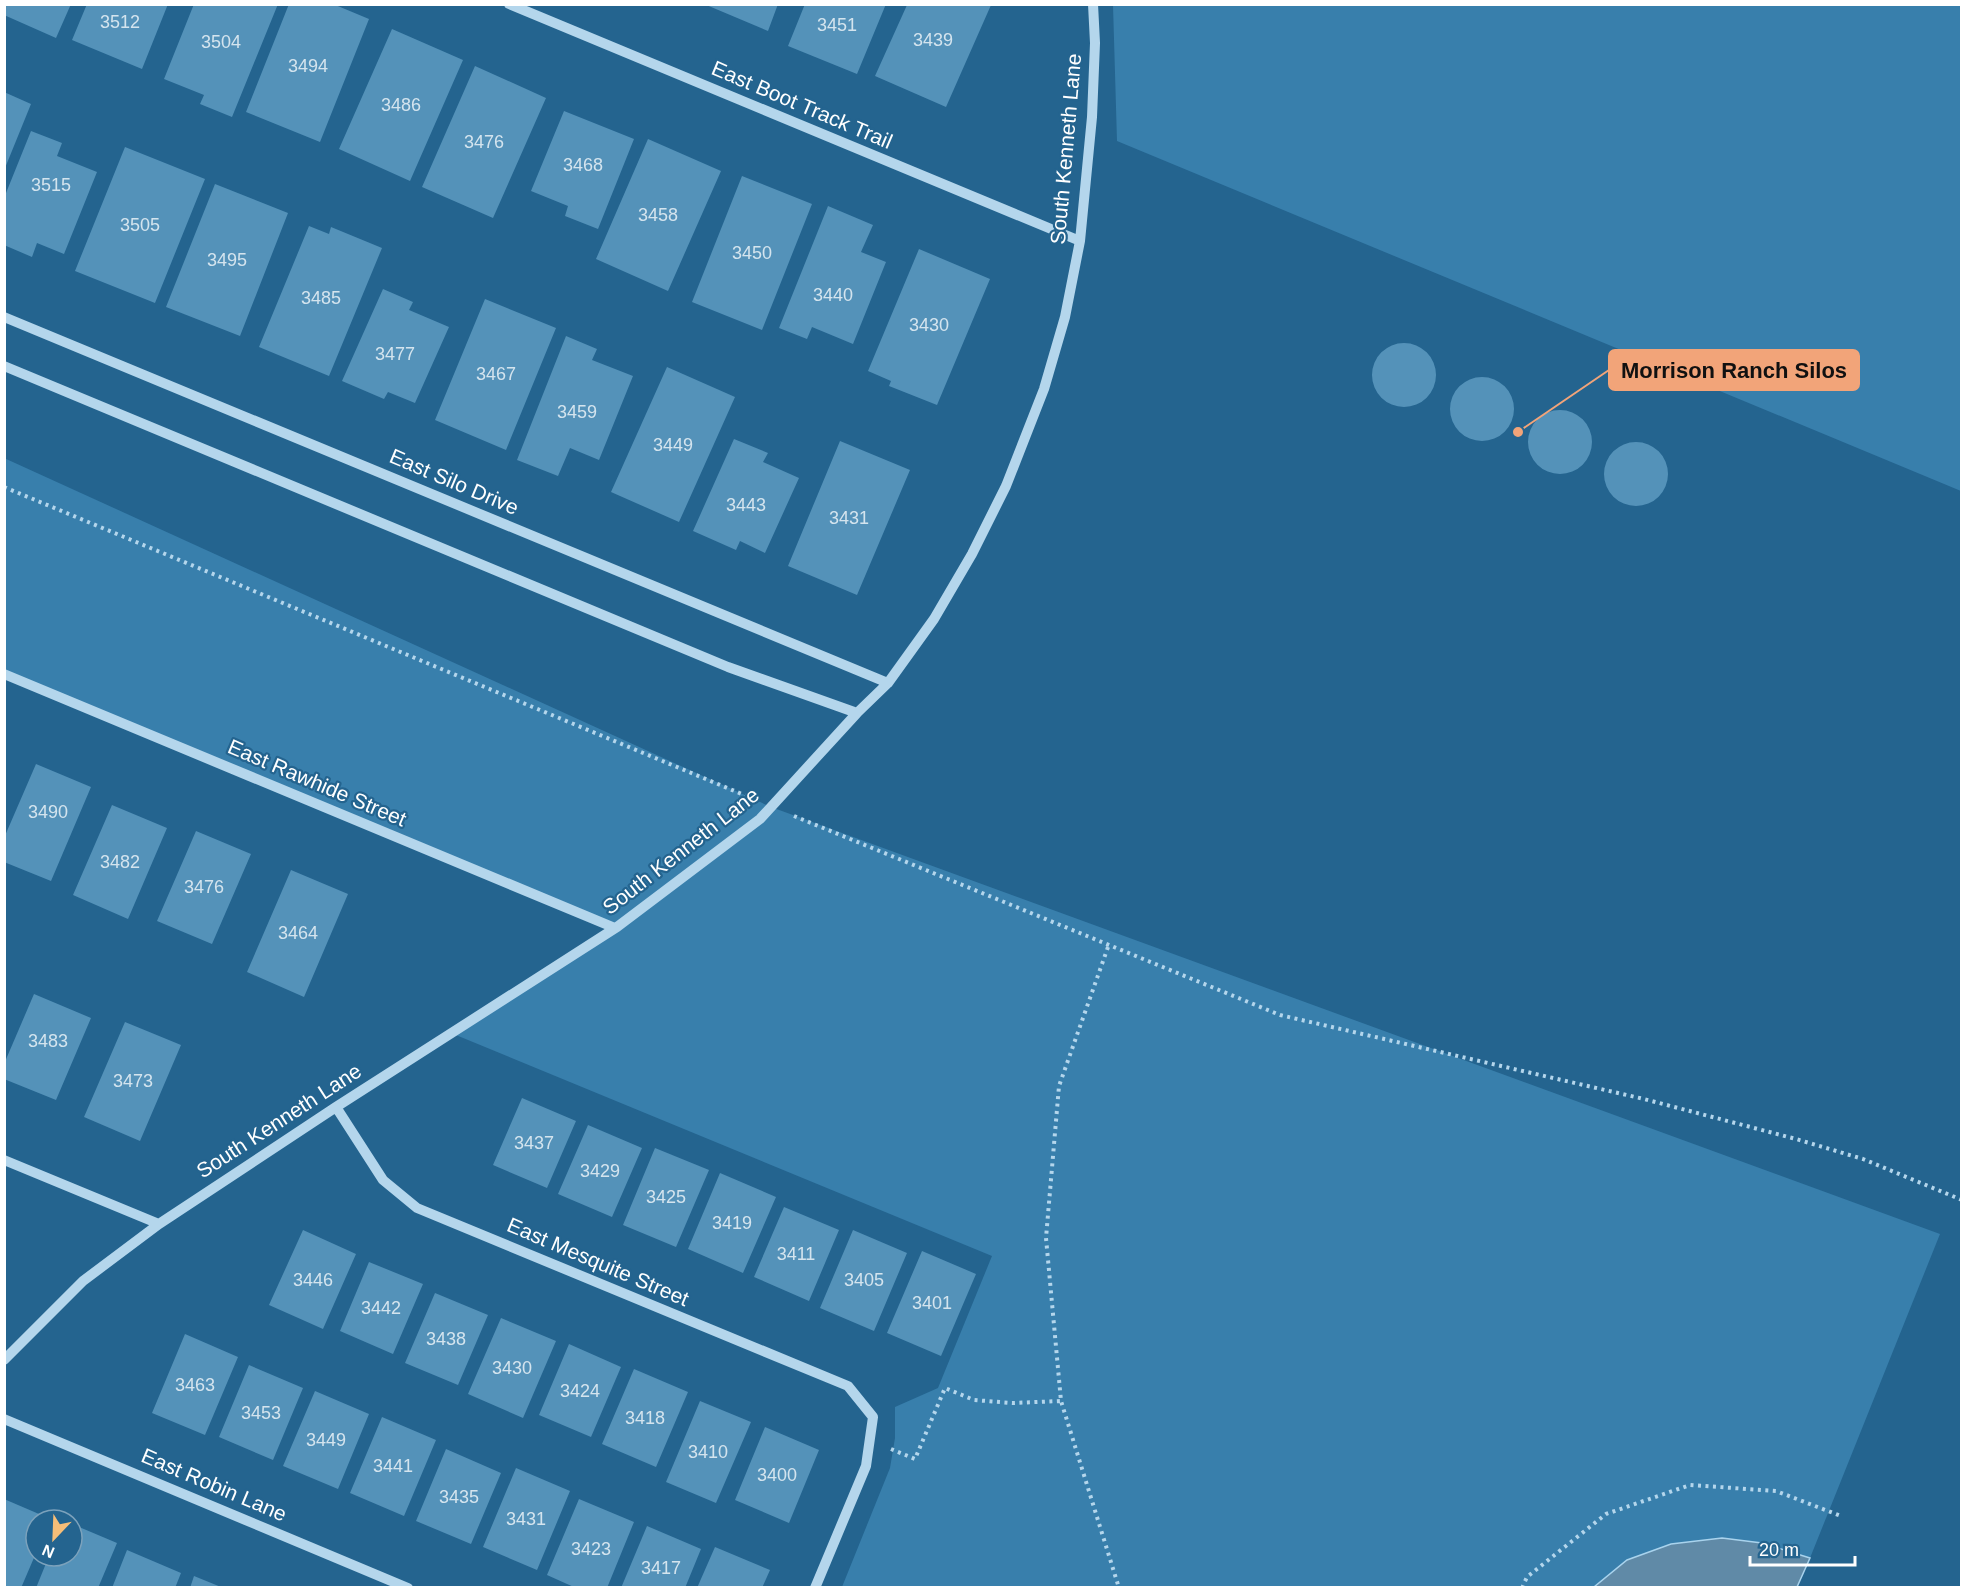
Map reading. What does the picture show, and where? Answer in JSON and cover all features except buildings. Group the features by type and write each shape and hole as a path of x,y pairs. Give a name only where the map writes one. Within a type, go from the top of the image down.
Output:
{"street":[{"name":"East Boot Track Trail","path":"509,4 1080,241"},
{"name":"South Kenneth Lane","path":"4,1360 83,1281 159,1224 615,928 760,819 857,713 888,683 934,619 1006,486 1044,389 1065,317 1080,241 1092,117 1095,43 1093,4"},
{"name":"East Silo Drive","path":"4,317 888,683"},
{"path":"4,366 728,667 857,713"},
{"name":"East Rawhide Street","path":"4,674 615,928"},
{"name":"East Mesquite Street","path":"336,1107 383,1179 417,1208 848,1386 873,1417 871,1441"},
{"path":"4,1160 159,1224"},
{"name":"East Robin Lane","path":"4,1419 408,1587"},
{"path":"815,1587 866,1466 871,1441"}],"path":[{"path":"4,487 771,807 1108,946 1280,1014 1644,1099 1796,1139 1863,1159 1962,1200"},
{"path":"1108,946 1059,1086 1046,1238 1061,1401 1119,1587"},
{"path":"871,1441 915,1459 945,1389 974,1400 1012,1403 1061,1401"},
{"path":"1522,1587 1527,1577 1606,1515 1690,1485 1776,1491 1841,1516"}],"shaded area":[{"path":"1113,5 1961,5 1961,491 1117,141"},
{"path":"4,458 771,807 1940,1234 1810,1558 1762,1543 1722,1538 1671,1544 1627,1560 1594,1588 842,1587 890,1468 895,1438 895,1407 938,1388 992,1256 451,1033 616,927 5,673"},
{"path":"1722,1538 1762,1543 1810,1558 1797,1587 1594,1587 1627,1560 1671,1544"}],"place":[{"name":"Morrison Ranch Silos","path":"1518,432"}]}
